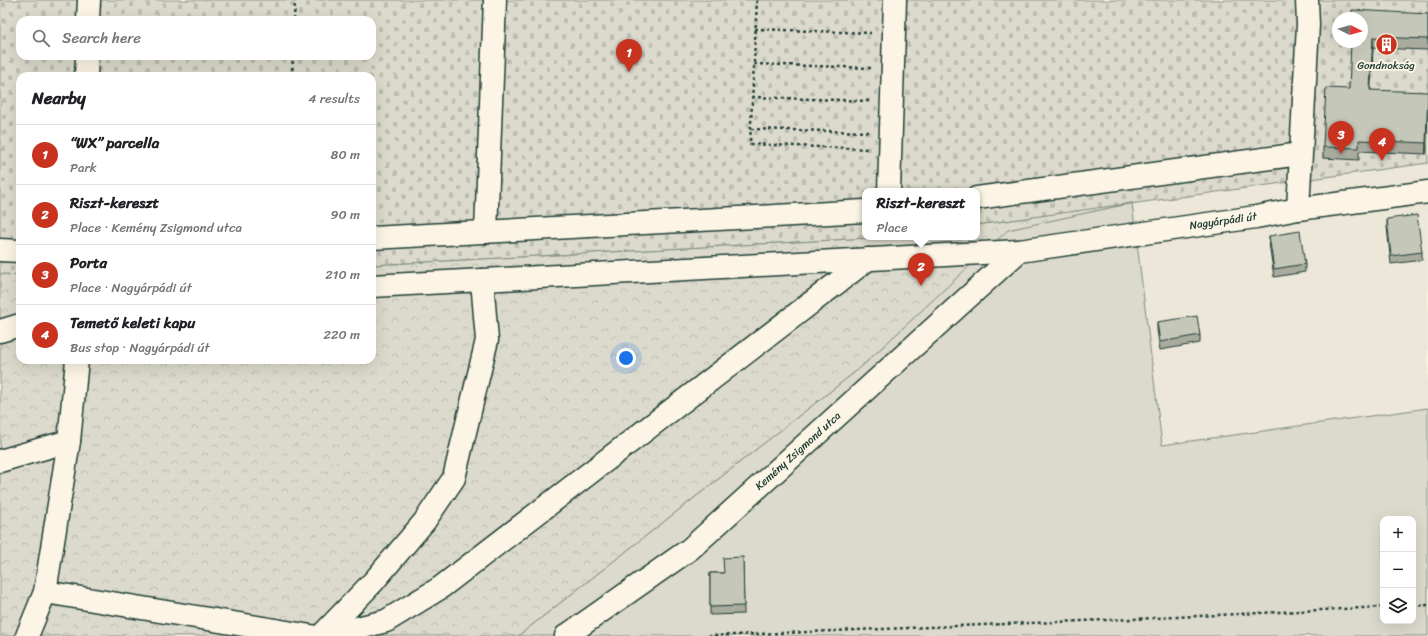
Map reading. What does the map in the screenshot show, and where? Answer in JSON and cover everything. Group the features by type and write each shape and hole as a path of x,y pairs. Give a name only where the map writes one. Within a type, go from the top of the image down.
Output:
{"street":[{"path":"88,16 89,0"},
{"path":"486,232 495,0"},
{"path":"889,188 895,0"},
{"path":"1298,209 1308,25 1307,0"},
{"path":"86,72 87,60"},
{"path":"980,198 1300,154"},
{"name":"Nagyárpádi út","path":"376,286 1019,251 1256,217 1298,209 1428,192"},
{"path":"376,238 862,211"},
{"path":"0,250 16,251"},
{"name":"Kemény Zsigmond utca","path":"566,636 690,549 1019,251"},
{"path":"325,636 386,621 440,588 868,259"},
{"path":"321,636 374,581 424,522 454,478 487,340 482,280"},
{"path":"0,331 16,326"},
{"path":"27,636 45,592 69,441 77,364"},
{"path":"0,461 69,441"},
{"path":"45,592 310,636"}],"path":[{"path":"294,16 295,0"},
{"path":"757,0 750,144 869,149 869,144"},
{"path":"755,29 894,34"},
{"path":"292,72 293,60"},
{"path":"754,64 893,68"},
{"path":"752,96 892,102"},
{"path":"751,129 869,132 869,138"},
{"path":"1416,606 1428,605"},
{"path":"708,636 1148,619 1380,607"}],"shaded area":[{"path":"1311,0 1428,0 1428,408 1162,445 1132,203 1302,180"}],"green space":[{"path":"0,0 1428,0 1428,163 980,225 980,188 862,188 862,239 376,265 376,72 16,72 16,275 0,274"},
{"path":"1132,203 1162,445 1428,408 1428,636 518,636 860,368 1008,229"},
{"path":"1132,203 1008,230 860,368 518,636 0,636 0,274 16,275 16,364 376,364 376,265 862,239 862,240 980,240 980,225"}],"building":[{"path":"1352,10 1428,14 1428,39 1373,37 1370,90 1428,92 1426,143 1359,140 1359,148 1323,147 1326,88 1349,89 1351,48 1368,48 1368,12 1352,12"},
{"path":"1417,215 1422,252 1391,256 1387,219"},
{"path":"1300,231 1305,264 1274,269 1269,236"},
{"path":"1197,316 1200,335 1160,342 1157,322"},
{"path":"743,557 744,606 710,607 710,573 724,573 723,558"}],"place":[{"name":"Gondnokság","path":"1386,45"},
{"name":"“WX” parcella","path":"629,72"},
{"name":"Porta","path":"1341,154"},
{"name":"Temető keleti kapu","path":"1382,161"},
{"name":"Riszt-kereszt","path":"921,286"}]}
